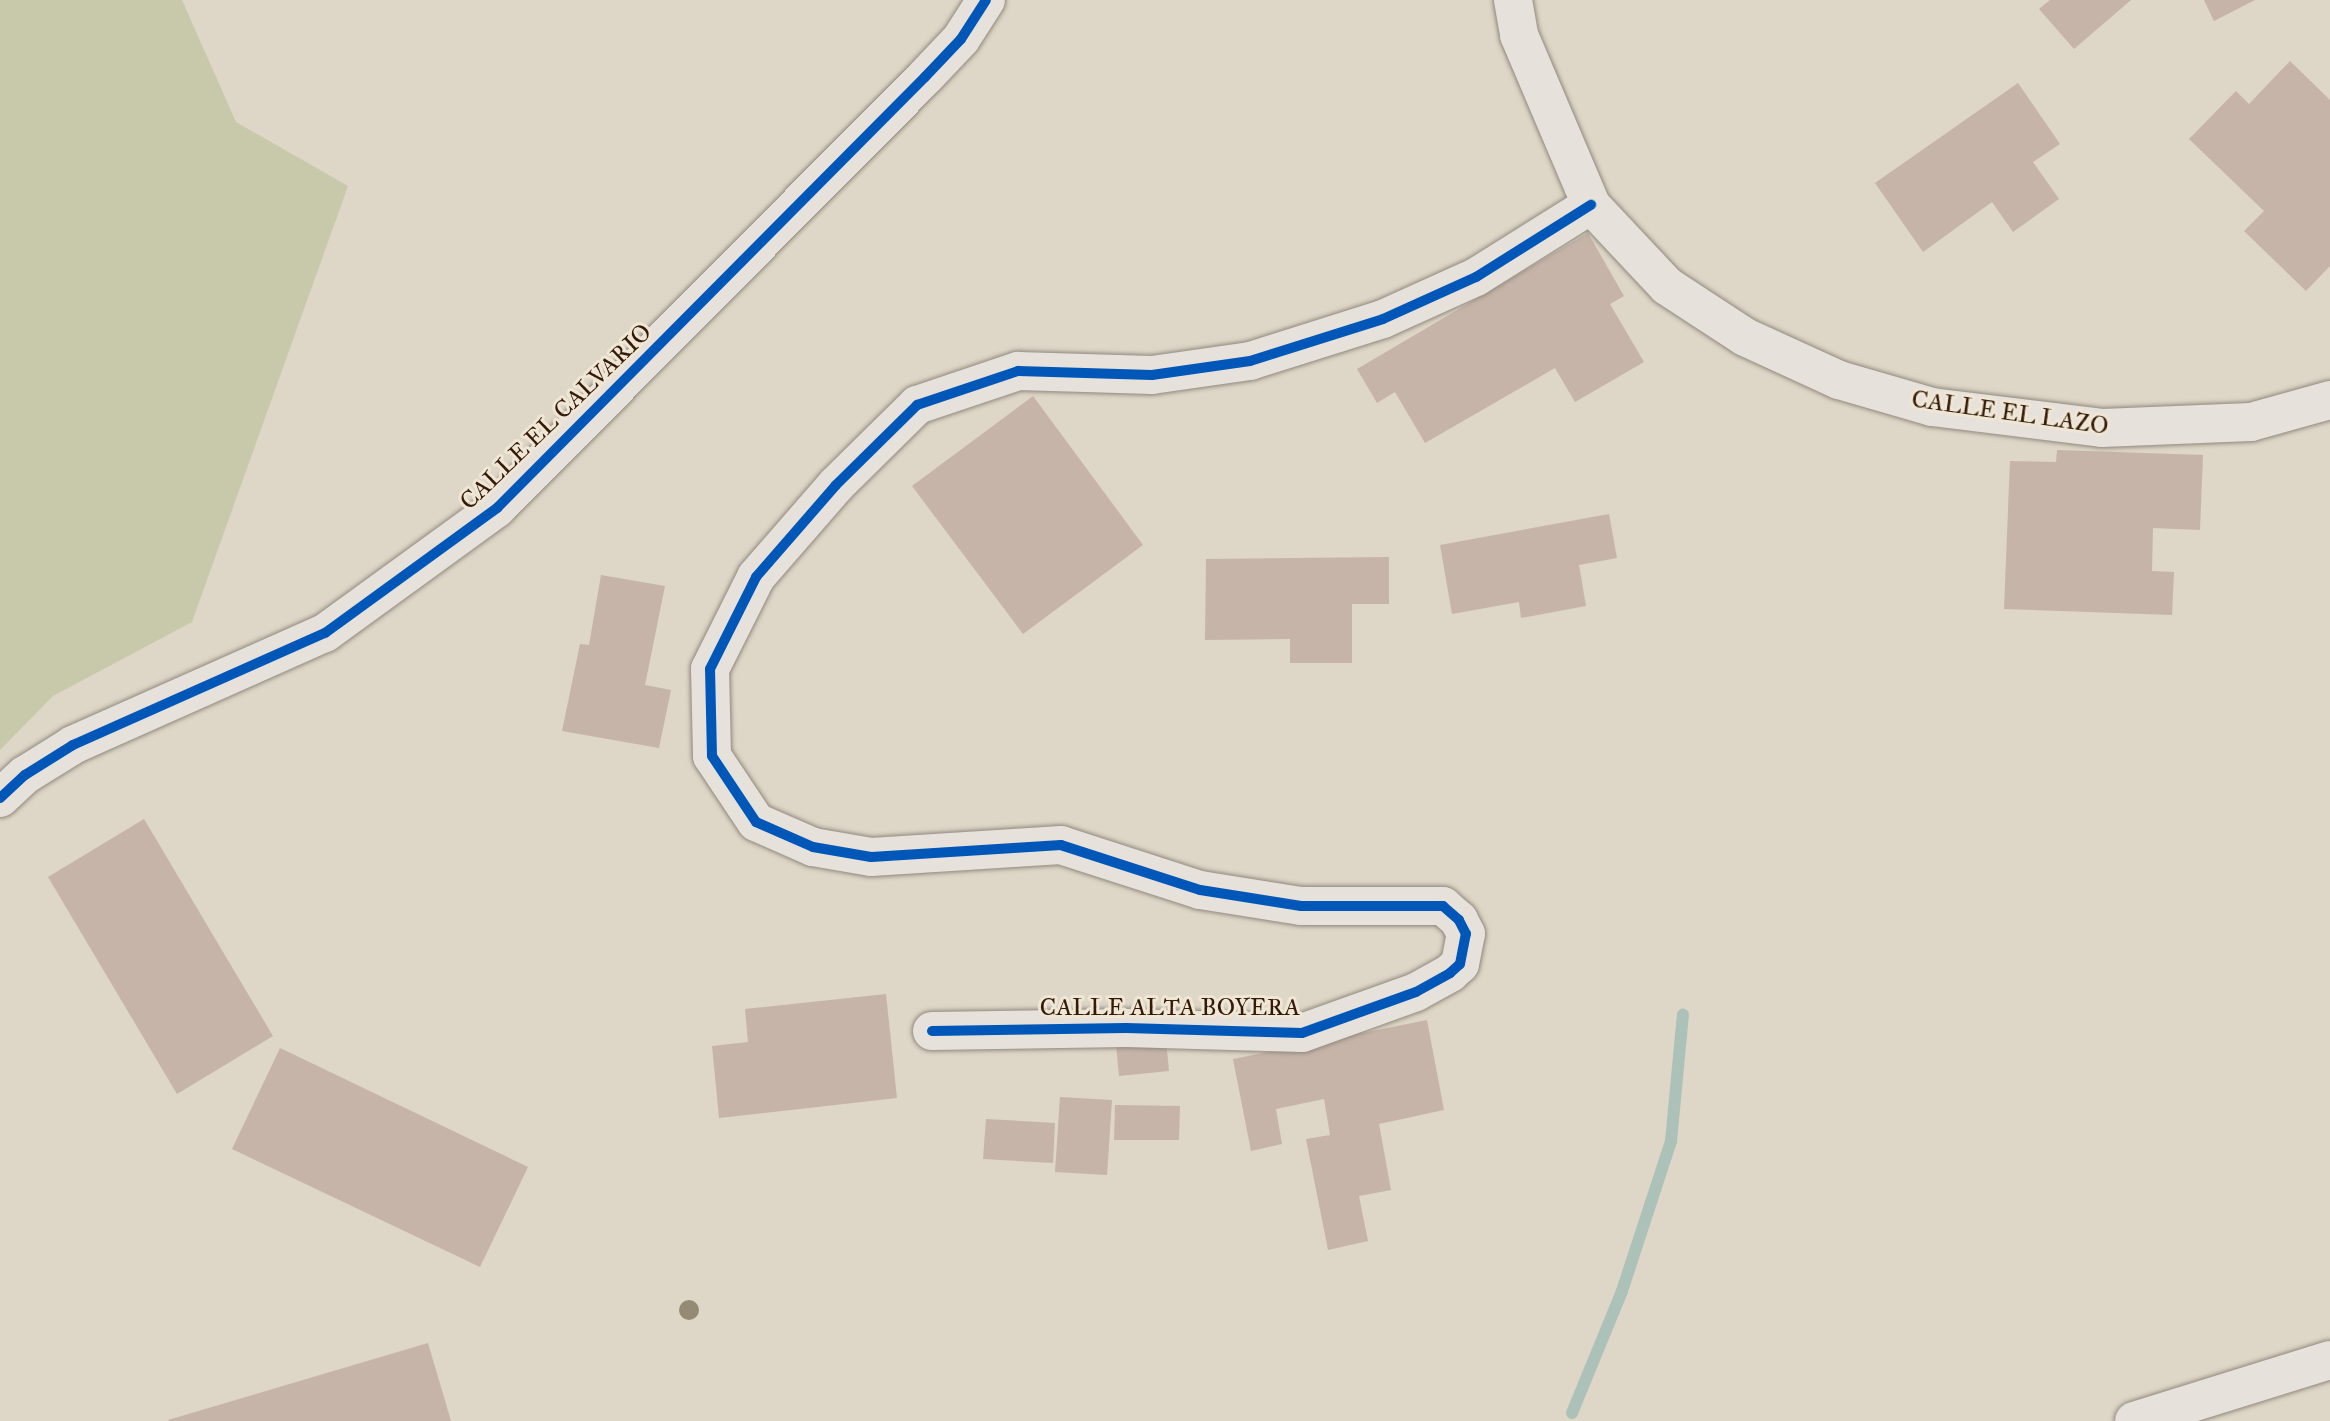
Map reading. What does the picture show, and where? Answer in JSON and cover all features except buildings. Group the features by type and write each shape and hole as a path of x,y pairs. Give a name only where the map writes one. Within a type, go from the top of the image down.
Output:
{"street":[{"name":"CALLE EL CALVARIO","path":"0,799 24,775 73,745 325,634 497,508 925,78 961,39 986,0"},
{"name":"CALLE EL LAZO","path":"1513,0 1519,35 1591,205 1667,286 1745,337 1839,380 1932,407 2102,428 2251,422 2330,400"},
{"name":"CALLE ALTA BOYERA","path":"932,1031 1126,1028 1303,1033 1416,992 1450,973 1460,964 1466,934 1459,920 1443,906 1288,904 1200,890 1061,845 871,857 813,847 755,822 712,756 710,669 757,577 836,485 917,405 1018,371 1152,375 1262,358 1383,319 1464,282 1591,205"},
{"path":"2134,1421 2330,1360"}],"green space":[{"path":"0,0 182,0 236,122 348,186 192,622 53,696 0,750"}],"waterway":[{"path":"1572,1413 1622,1291 1671,1141 1683,1015"}],"cycle path":[{"path":"0,798 25,775 73,745 325,633 497,508 925,77 961,39 986,0"},
{"path":"932,1031 1126,1028 1302,1033 1416,992 1450,973 1460,964 1466,934 1459,920 1443,906 1301,906 1200,890 1061,845 871,857 813,847 756,822 712,756 710,669 756,577 836,485 917,405 1018,371 1152,375 1250,361 1383,319 1476,277 1591,205"}]}
